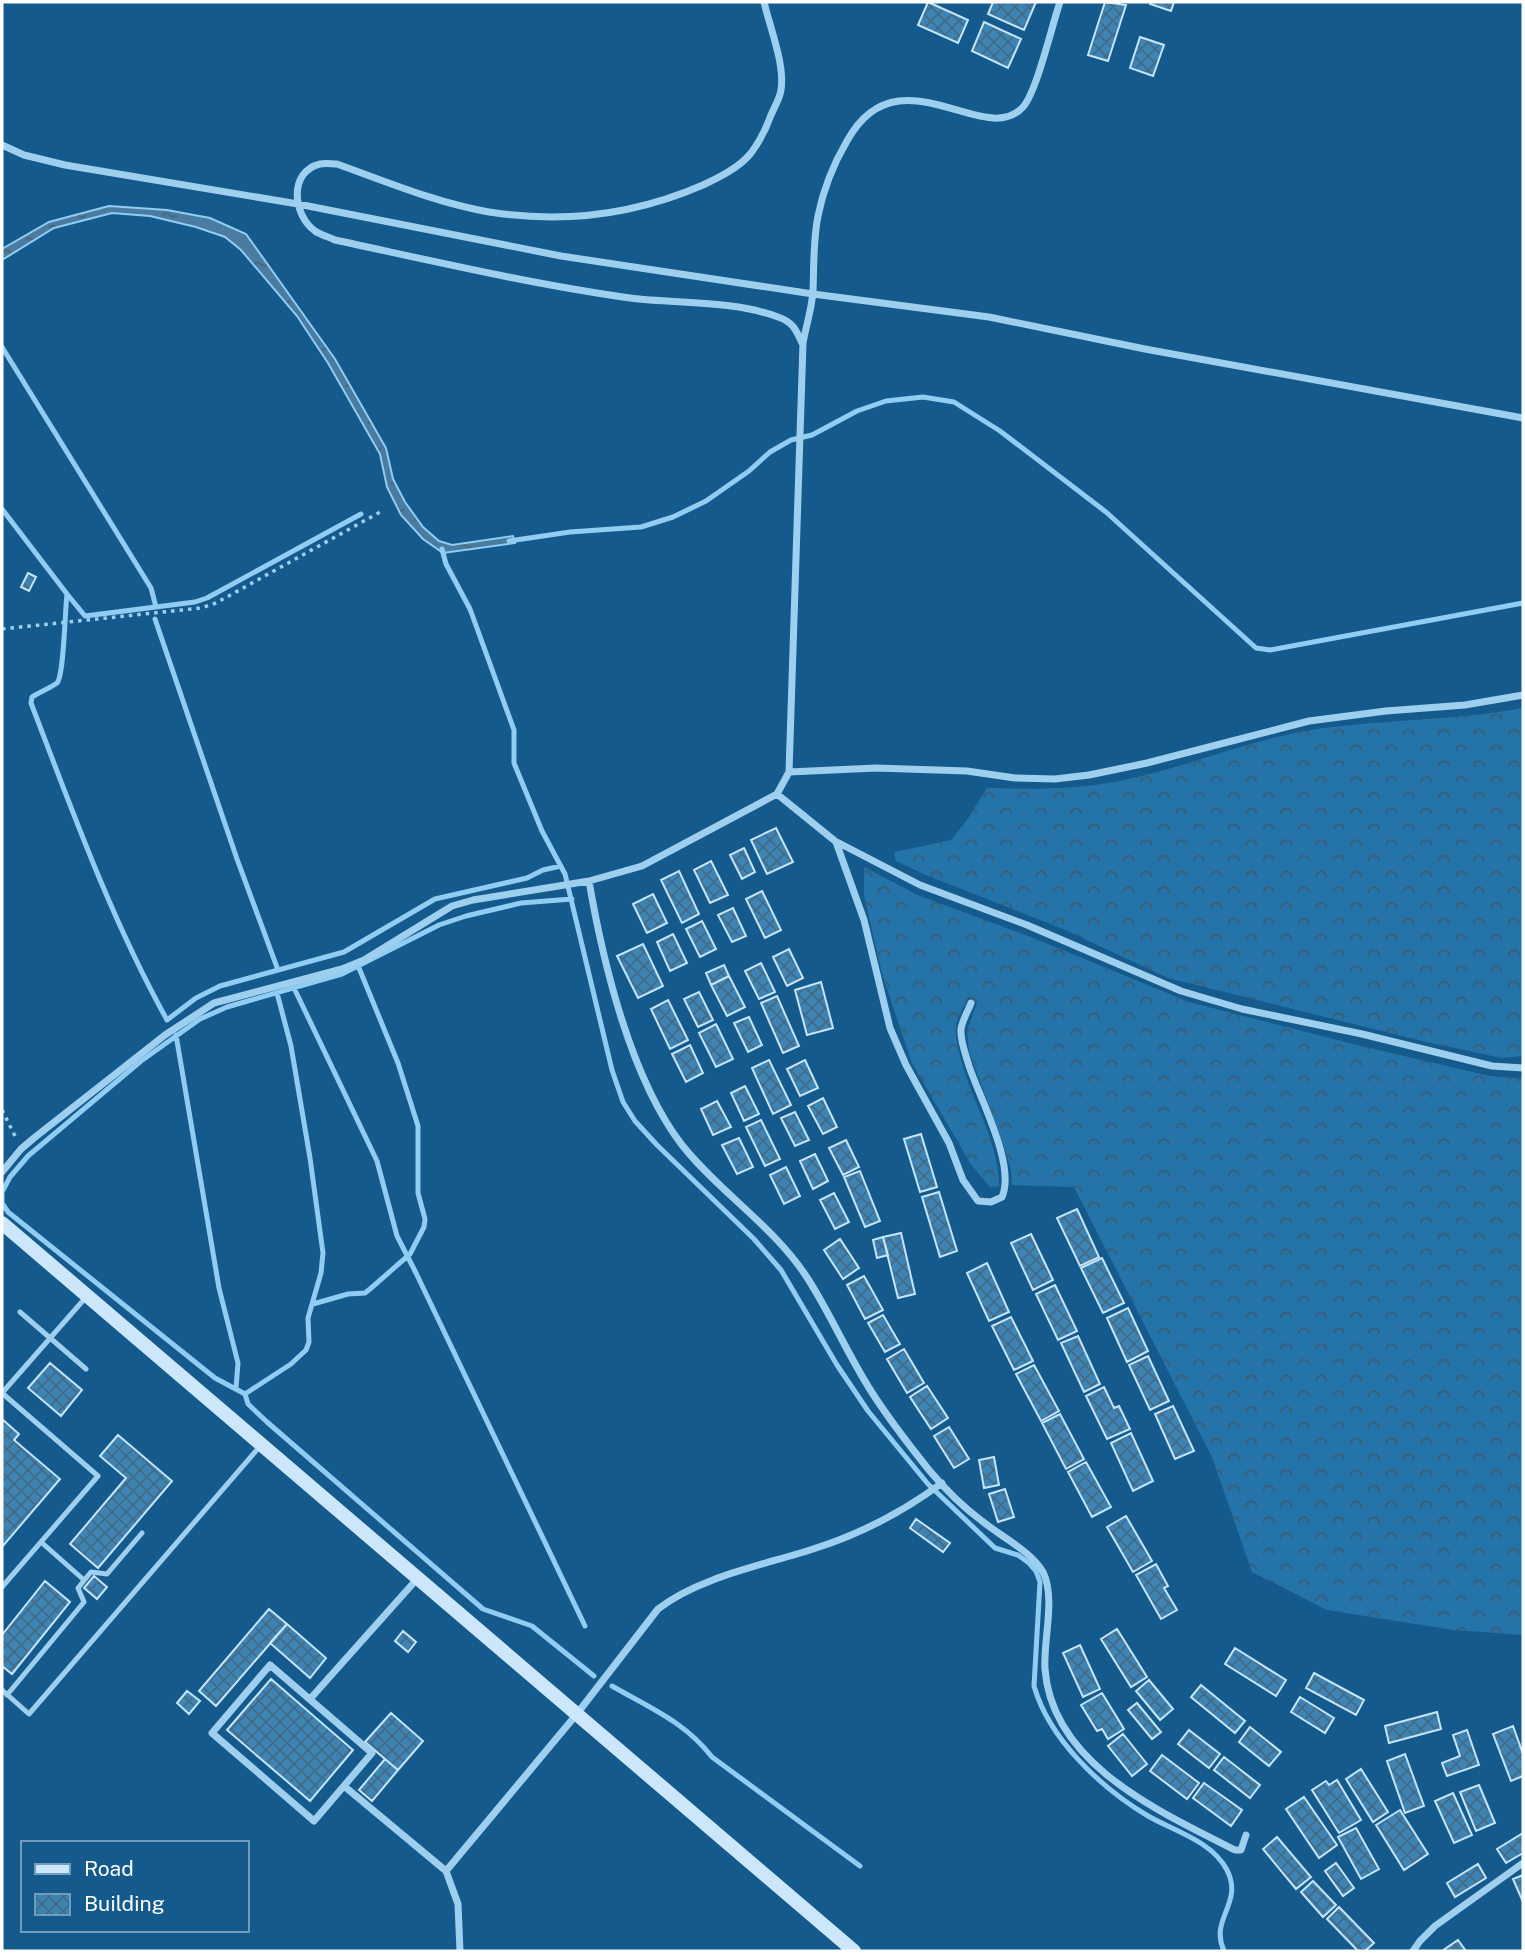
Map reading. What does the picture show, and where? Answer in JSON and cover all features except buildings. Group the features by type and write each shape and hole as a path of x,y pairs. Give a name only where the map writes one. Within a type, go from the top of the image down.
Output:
{"street":[{"path":"764,2 779,57 781,91 765,132 750,155 722,176 681,194 636,209 599,216 546,217 491,212 440,201 337,164 319,164 306,172 297,186 298,204 302,215 314,230 335,240 630,298 737,308 777,317 793,324 803,343"},
{"path":"2,1172 21,1149 165,1035 215,1003 342,969 364,960 452,906 473,900 589,881 642,866 777,794 789,772 803,343 813,294 818,217 830,179 847,140 861,122 874,111 890,104 913,99 933,102 983,118 998,120 1013,117 1025,106 1034,85 1060,2"},
{"path":"2,145 24,155 65,165 298,204 561,256 989,317 1145,349 1523,418"},
{"path":"789,772 876,768 967,771 1015,778 1055,779 1147,763 1309,721 1465,705 1523,695"},
{"path":"777,794 835,841 920,885 1027,925 1181,991 1242,1009 1362,1034 1492,1066 1523,1068"},
{"path":"835,841 864,920 890,1028 906,1065 949,1143 963,1180 978,1201 991,1202 1002,1197 1006,1188 1005,1171 964,1051 961,1029 971,1003"},
{"path":"589,881 598,936 618,1007 646,1085 681,1144 726,1192 771,1232 807,1277 871,1391 930,1471 981,1521 1018,1546 1042,1572 1049,1596 1045,1669 1051,1705 1072,1740 1107,1776 1163,1813 1235,1850 1241,1850 1246,1836"},
{"path":"2,1223 853,1951"},
{"path":"446,1871 576,1716 658,1609 674,1597 735,1573 817,1548 887,1517 941,1484"},
{"path":"310,1699 417,1579"},
{"path":"270,1665 310,1699 372,1753 313,1821 212,1734 270,1665"},
{"path":"344,1786 446,1871 458,1904 460,1951"},
{"path":"1413,1951 1419,1941 1435,1926 1523,1863"}],"lane":[{"path":"2,1587 98,1476 2,1393 87,1296"},
{"path":"20,1312 86,1369"},
{"path":"142,1533 107,1574 91,1572 78,1588 85,1602 4,1692 29,1714 261,1445"},
{"path":"41,1542 85,1580"}],"path":[{"path":"2,629 201,608 216,603 383,511"},
{"path":"2,1110 21,1149"}],"green space":[{"path":"1523,708 1523,1056 1502,1058 1426,1042 1168,978 1063,929 896,861 894,852 951,840 987,788 1098,785 1139,777 1261,741 1311,730"},
{"path":"864,867 920,896 1031,937 1189,1002 1490,1076 1523,1079 1523,1635 1454,1630 1327,1610 1252,1572 1212,1457 1074,1187 1012,1185 1011,1170 1002,1140 969,1052 967,1030 977,1003 969,997 958,1019 956,1035 966,1076 995,1154 999,1186 990,1187 970,1163 912,1063 883,977 864,896"}],"water":[{"path":"109,206 167,210 210,218 246,234 335,359 386,448 393,479 405,502 423,527 439,541 452,545 513,536 515,543 443,553 423,539 401,515 387,487 380,454 328,363 297,316 241,250 225,237 150,216 112,213 54,228 2,260 2,249 49,222"}],"waterway":[{"path":"2,347 151,588 156,607"},
{"path":"509,541 570,532 641,527 673,517 706,501 749,471 770,452 791,440 812,435 857,411 886,401 923,397 954,402 1000,431 1106,512 1256,648 1270,650 1523,603"},
{"path":"2,509 67,594 59,678 57,683 32,697 31,703 110,904 167,1020 196,998 220,986 344,952 435,899 527,878 543,870 561,866"},
{"path":"67,594 85,616 195,602 361,514"},
{"path":"442,549 446,564 470,609 514,730 514,763 542,831 565,874 612,1070 623,1102 635,1121 657,1145 754,1239 781,1270 837,1365 868,1411 928,1484 995,1548 1018,1555 1036,1571 1040,1582 1034,1686 1041,1706 1064,1743 1095,1777 1130,1805 1202,1844 1220,1860 1227,1870 1232,1892 1221,1929 1224,1951"},
{"path":"155,619 278,970"},
{"path":"572,899 521,903 466,916 439,925 342,974 227,1007 200,1019 141,1061 28,1156 10,1177 2,1192 2,1203 8,1212 215,1378 245,1394 248,1404 267,1422 483,1609 532,1626 594,1676"},
{"path":"313,1304 348,1294 365,1293 410,1254 424,1227 425,1219 418,1193 418,1126 398,1063 359,968"},
{"path":"294,988 377,1161 397,1236 585,1626"},
{"path":"245,1394 291,1364 306,1350 309,1342 308,1318 321,1273 323,1253 291,1046 277,993"},
{"path":"176,1035 219,1288 238,1363 236,1388"},
{"path":"612,1686 679,1725 712,1757 860,1866"}]}
